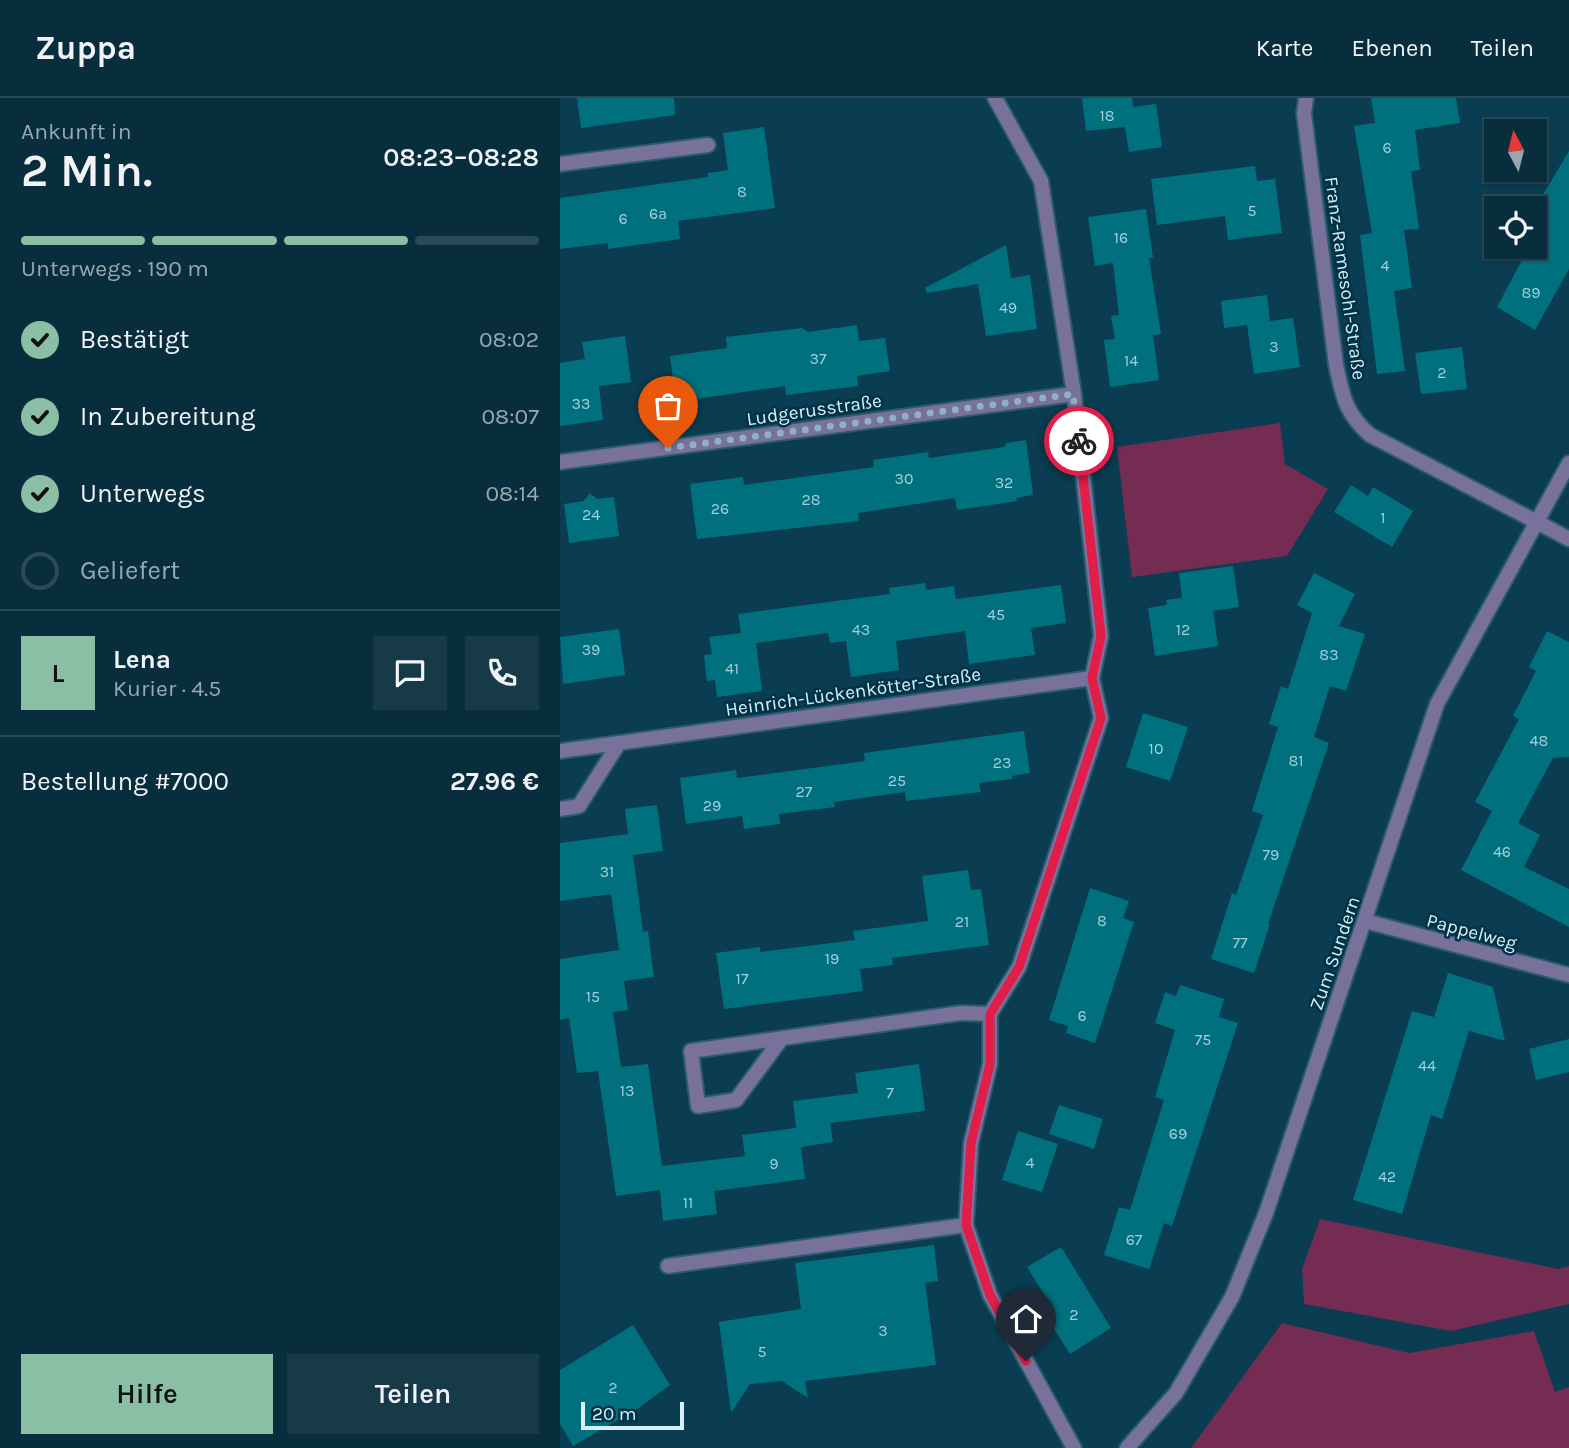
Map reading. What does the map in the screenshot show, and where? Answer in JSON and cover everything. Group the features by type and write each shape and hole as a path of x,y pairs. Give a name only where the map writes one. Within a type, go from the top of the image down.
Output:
{"street":[{"path":"995,98 1041,181 1073,394 1101,636 1092,678 1101,718 1019,967 990,1014 990,1064 971,1143 966,1225 990,1295 1074,1448"},
{"name":"Franz-Ramesohl-Straße","path":"1306,98 1304,114 1336,365 1345,403 1353,421 1370,435 1569,539"},
{"path":"560,163 708,145"},
{"name":"Ludgerusstraße","path":"560,462 1073,394"},
{"name":"Zum Sundern","path":"1127,1448 1176,1393 1232,1297 1266,1213 1437,704 1569,463"},
{"name":"Heinrich-Lückenkötter-Straße","path":"560,751 1092,678"},
{"path":"560,809 579,806 619,743"},
{"name":"Pappelweg","path":"1365,922 1569,975"},
{"path":"782,1038 736,1100 698,1106 691,1051 782,1038 961,1013 990,1014"},
{"path":"667,1266 966,1225"}],"shaded area":[{"path":"1280,423 1285,464 1328,489 1287,556 1132,577 1117,447"},
{"path":"1320,1219 1558,1269 1569,1266 1569,1304 1451,1331 1304,1304 1302,1269"},
{"path":"1282,1323 1409,1353 1534,1331 1555,1392 1569,1387 1569,1448 1191,1448"}],"building":[{"path":"577,98 674,98 675,115 581,128"},
{"path":"1082,98 1132,98 1133,107 1156,104 1162,147 1129,152 1125,127 1086,131"},
{"path":"1371,98 1456,98 1460,123 1415,130 1420,170 1411,171 1419,229 1404,230 1412,288 1394,291 1405,371 1377,374 1360,235 1372,233 1354,126 1375,123"},
{"path":"764,127 775,208 678,221 680,239 608,249 608,243 560,249 560,198 708,177 708,173 728,170 723,133"},
{"path":"1569,151 1569,269 1535,330 1497,307 1520,259 1547,259 1547,196 1542,196"},
{"path":"1255,166 1257,181 1275,179 1282,233 1228,240 1225,216 1157,225 1151,179"},
{"path":"1146,209 1153,258 1149,258 1161,334 1153,335 1159,380 1110,387 1104,340 1115,339 1111,316 1119,315 1113,263 1095,266 1088,217"},
{"path":"1006,245 1011,278 1030,275 1037,329 986,336 978,284 927,293 925,288"},
{"path":"1267,295 1270,321 1293,318 1300,367 1254,374 1247,325 1224,328 1221,301"},
{"path":"857,325 859,341 885,338 890,371 857,376 858,386 786,395 785,386 676,402 670,356 727,348 726,337 802,328 808,332"},
{"path":"625,336 631,382 599,386 603,420 560,426 560,363 585,359 582,342"},
{"path":"1462,347 1467,389 1421,394 1415,353"},
{"path":"1026,440 1033,495 1016,498 1017,501 957,510 955,498 858,513 859,521 697,539 690,484 743,477 744,485 874,467 873,460 928,452 929,458 1004,447 1007,443"},
{"path":"1351,485 1368,496 1373,487 1413,511 1392,547 1334,512"},
{"path":"590,493 597,499 614,497 619,536 569,543 564,504 584,501"},
{"path":"1233,566 1239,607 1213,611 1218,646 1155,656 1148,608 1167,605 1166,600 1182,598 1179,573"},
{"path":"1314,573 1355,594 1339,626 1365,634 1346,691 1330,686 1314,737 1329,743 1254,973 1211,959 1232,893 1236,895 1263,815 1252,811 1278,727 1269,724 1281,686 1288,689 1312,613 1297,605"},
{"path":"925,583 926,590 954,586 956,599 1061,585 1066,623 1031,628 1035,655 969,664 965,631 896,641 899,670 851,677 846,641 830,643 828,633 756,643 762,691 717,697 715,680 707,681 704,655 712,654 709,637 741,633 738,614 890,594 889,588"},
{"path":"619,629 625,675 563,684 560,637"},
{"path":"1547,631 1569,642 1569,757 1553,758 1518,823 1540,835 1524,867 1569,889 1569,927 1461,870 1492,811 1475,802 1519,719 1513,716 1536,671 1529,667"},
{"path":"1143,713 1188,727 1170,781 1126,767"},
{"path":"1024,731 1030,773 1012,776 1013,779 979,783 981,792 906,801 905,792 834,802 835,807 779,814 780,824 744,829 742,816 686,824 680,778 736,770 737,778 865,761 864,753"},
{"path":"657,805 663,851 633,855 643,932 648,931 654,977 624,981 628,1010 613,1012 621,1067 648,1064 662,1166 745,1156 742,1135 796,1128 793,1101 858,1093 855,1073 919,1064 925,1111 830,1123 833,1142 801,1147 805,1179 714,1191 717,1214 663,1221 660,1190 616,1196 598,1071 577,1073 569,1018 560,1020 560,959 619,950 611,894 560,901 560,843 628,834 625,809"},
{"path":"968,870 971,890 981,889 989,945 892,958 893,965 860,969 863,991 724,1009 716,953 760,947 760,952 855,940 853,931 928,921 922,876"},
{"path":"1090,888 1129,901 1123,918 1134,922 1095,1043 1066,1033 1068,1026 1049,1020"},
{"path":"1448,973 1493,987 1505,1041 1469,1031 1442,1119 1431,1115 1402,1214 1353,1200 1412,1011 1434,1017"},
{"path":"1180,985 1224,999 1219,1017 1238,1023 1172,1226 1164,1223 1149,1269 1104,1255 1119,1207 1130,1210 1164,1100 1155,1097 1175,1030 1155,1023 1165,992 1176,996"},
{"path":"1569,1039 1569,1072 1536,1080 1529,1049"},
{"path":"1059,1105 1103,1119 1094,1149 1049,1134"},
{"path":"1018,1131 1058,1144 1042,1192 1002,1180"},
{"path":"934,1245 938,1281 925,1283 936,1365 805,1381 808,1398 782,1381 750,1384 731,1413 719,1322 801,1309 795,1263"},
{"path":"1061,1247 1111,1328 1070,1354 1039,1305 1047,1299 1027,1267"},
{"path":"633,1325 670,1385 640,1407 573,1446 560,1424 560,1370"}],"way so far":[{"path":"668,448 1073,394 1079,441"}],"route":[{"path":"1026,1361 990,1295 966,1225 971,1143 990,1064 990,1014 1019,967 1101,718 1092,678 1101,636 1079,441"}]}
